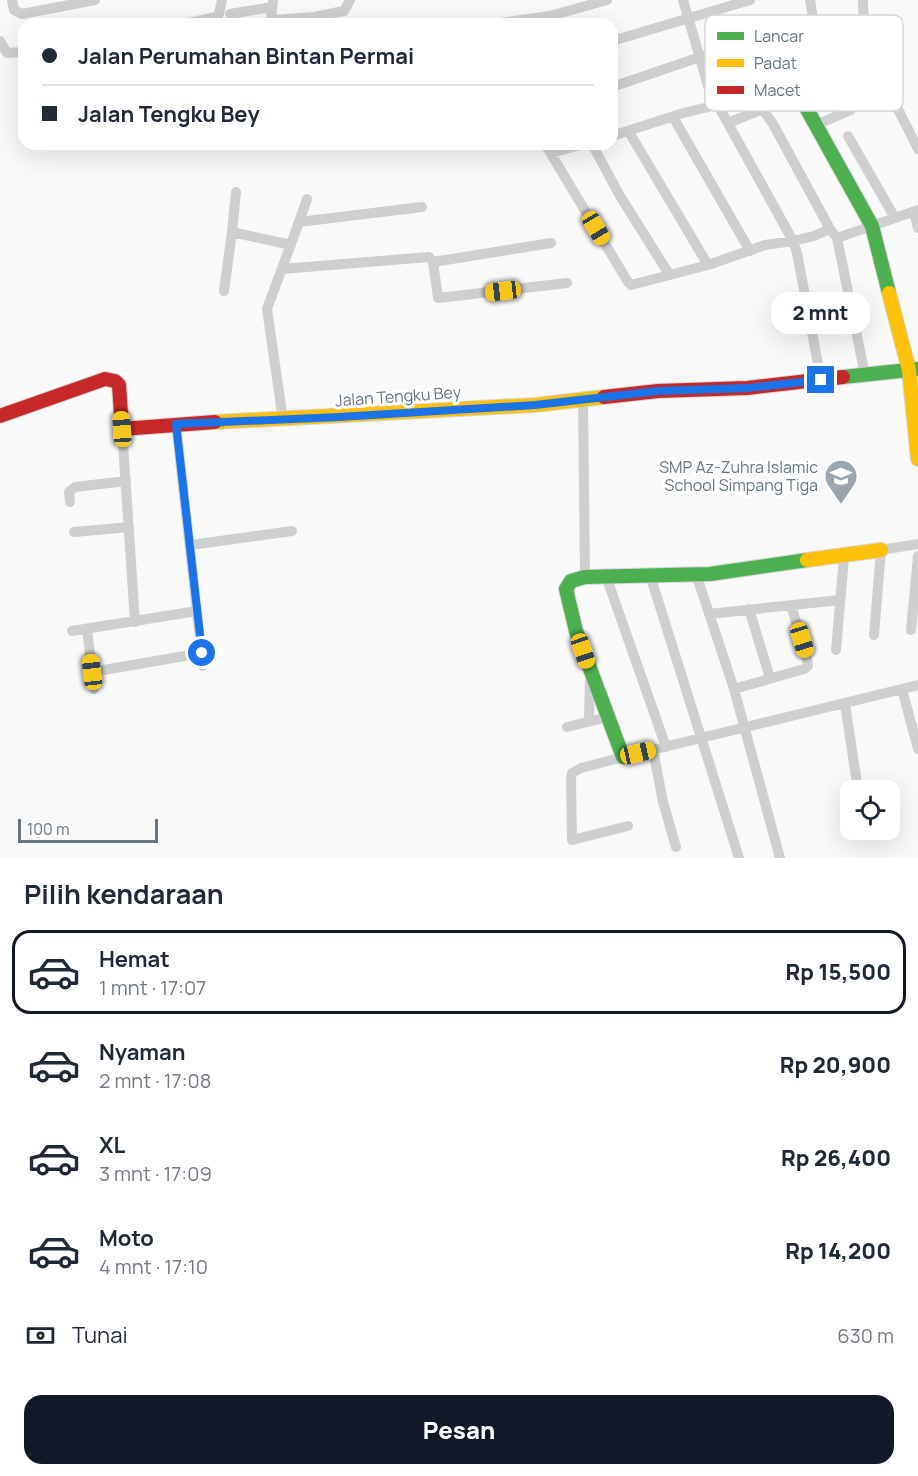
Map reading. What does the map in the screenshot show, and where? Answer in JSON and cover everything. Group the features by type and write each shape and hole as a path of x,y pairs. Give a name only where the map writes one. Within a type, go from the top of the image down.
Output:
{"main road":[{"path":"808,111 872,226 914,370 918,459"},
{"name":"Jalan Tengku Bey","path":"122,429 176,424 535,405 658,391 736,388 914,370"},
{"path":"0,416 94,382 111,379 119,385 122,429"},
{"path":"623,757 590,672 573,620 566,589 572,581 585,577 751,570 881,550"}],"street":[{"path":"12,0 14,9 22,14 95,0"},
{"path":"211,18 219,14 222,0"},
{"path":"294,18 344,11 350,0"},
{"path":"563,18 607,0"},
{"path":"683,0 705,75"},
{"path":"618,39 750,0"},
{"path":"810,0 814,15"},
{"path":"863,0 864,15"},
{"path":"230,14 273,3 272,18"},
{"path":"0,41 7,53 18,52"},
{"path":"618,85 705,56"},
{"path":"618,135 705,108"},
{"path":"721,111 793,241 821,380"},
{"path":"728,123 758,111 764,111 837,238 865,375"},
{"path":"816,125 849,111"},
{"path":"899,111 918,147"},
{"path":"673,117 750,251"},
{"path":"629,132 708,265"},
{"path":"848,136 895,218"},
{"path":"549,150 629,284 708,265 765,245 793,241 830,229"},
{"path":"595,150 620,196 669,274"},
{"path":"224,291 236,192"},
{"path":"283,420 267,309 307,199"},
{"path":"299,222 422,207"},
{"path":"837,238 916,211 918,228"},
{"path":"232,232 291,245"},
{"path":"433,262 551,243"},
{"path":"282,269 429,257 433,262 438,298 567,283"},
{"path":"584,399 585,577"},
{"path":"176,424 203,666"},
{"path":"122,429 135,622"},
{"path":"70,502 69,492 75,487 126,480"},
{"path":"74,532 129,527"},
{"path":"190,545 292,531"},
{"path":"874,635 881,550 918,543"},
{"path":"911,630 918,556"},
{"path":"836,650 844,557"},
{"path":"696,574 734,689 780,858"},
{"path":"650,575 739,858"},
{"path":"606,576 666,747"},
{"path":"709,614 840,600"},
{"path":"734,689 808,666 791,605"},
{"path":"749,609 770,678"},
{"path":"72,631 197,611"},
{"path":"87,629 94,689"},
{"path":"92,672 202,653"},
{"path":"588,722 590,672"},
{"path":"628,826 572,840 572,773 581,768 623,757 918,685"},
{"path":"902,689 918,749"},
{"path":"845,704 856,780"},
{"path":"567,727 608,717"},
{"path":"653,750 663,802 676,847"}],"traffic: fast":[{"path":"808,111 872,226 889,293"},
{"path":"843,377 918,369"},
{"path":"623,757 576,631 566,589 571,581 585,577 710,574 807,560"}],"traffic: slow":[{"path":"889,293 909,370 918,459"},
{"path":"215,422 535,405 604,397"},
{"path":"807,560 881,550"}],"traffic: jam":[{"path":"604,397 658,391 747,388 843,377"},
{"path":"0,416 105,379 115,381 119,385 122,429 215,422"}],"place":[{"name":"SMP Az-Zuhra Islamic School Simpang Tiga","path":"841,505"}],"route":[{"path":"202,653 176,424 535,405 658,391 747,388 821,380"}]}
